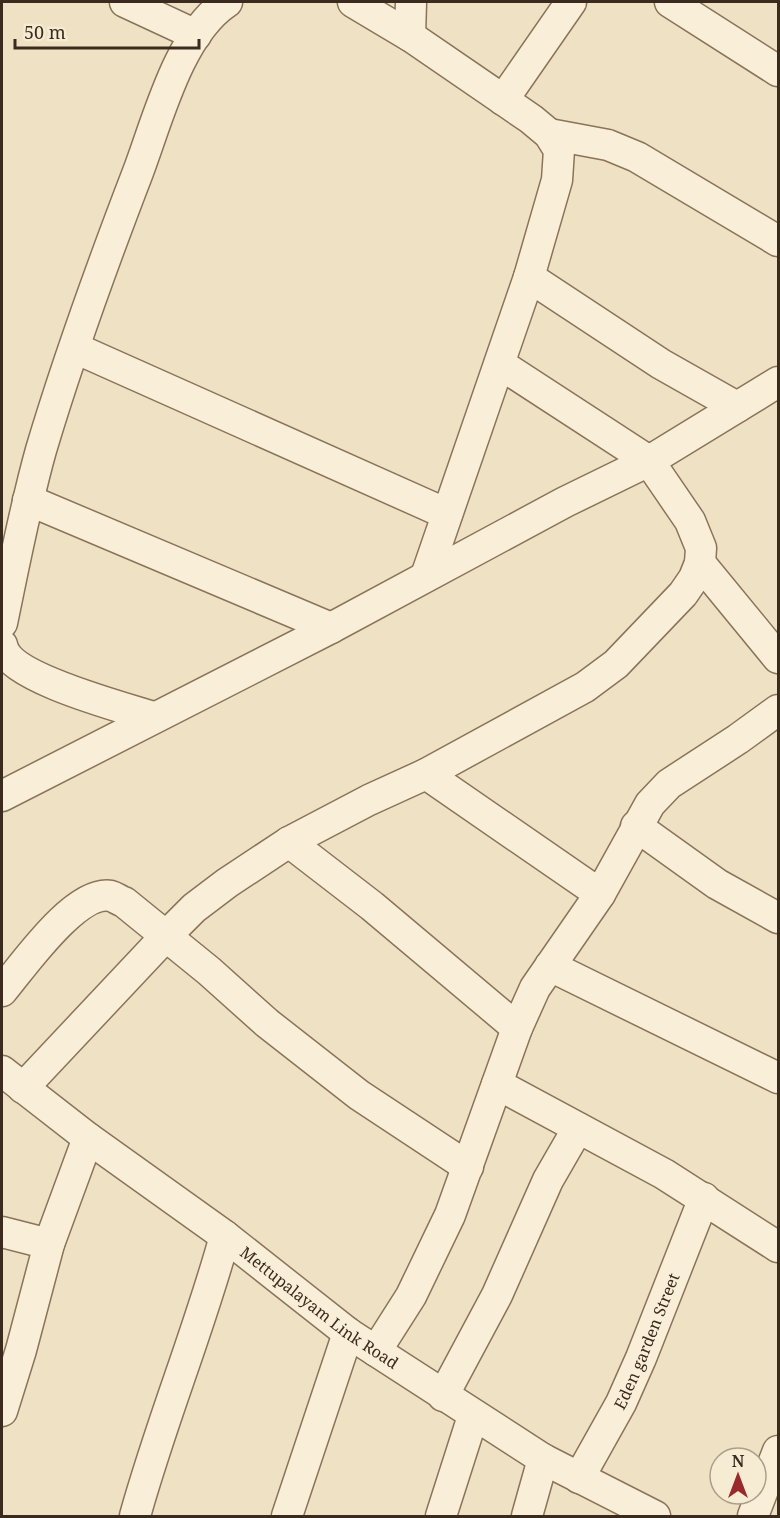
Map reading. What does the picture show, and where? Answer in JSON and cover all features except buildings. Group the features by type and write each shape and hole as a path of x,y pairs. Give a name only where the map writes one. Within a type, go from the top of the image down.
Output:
{"street":[{"path":"2,623 28,500 42,449 107,252 175,74 196,35 218,8 227,2"},
{"path":"353,2 410,36 503,100 549,134 559,150 560,163 529,277 426,576"},
{"path":"410,36 411,2"},
{"path":"503,100 571,2"},
{"path":"670,2 778,71"},
{"path":"146,6 196,35"},
{"path":"549,134 608,145 637,157 778,241"},
{"path":"529,277 661,364 737,407"},
{"path":"75,348 447,514"},
{"path":"12,1080 219,889 289,842 369,800 426,774 555,705 616,663 684,594 700,563 701,548 690,521 649,461 500,364"},
{"path":"9,784 153,717 331,628 565,502 649,461 778,382"},
{"path":"28,500 331,628"},
{"path":"700,563 778,658"},
{"path":"2,645 11,661 26,672 48,682 153,717"},
{"path":"376,1351 416,1287 450,1215 517,1028 535,988 600,894 636,826 650,804 669,784 778,710"},
{"path":"426,774 600,894"},
{"path":"636,826 698,871 778,918"},
{"path":"289,842 372,906 517,1028"},
{"path":"2,991 70,913 87,901 112,896 124,902 209,971 267,1023 359,1095 468,1167"},
{"path":"550,966 778,1078"},
{"name":"Mettupalayam Link Road","path":"12,1080 88,1138 225,1236 348,1333 473,1416 543,1459 655,1516"},
{"path":"498,1084 704,1198 778,1246"},
{"path":"443,1396 497,1294 548,1180 578,1128"},
{"path":"2,1406 49,1244 88,1138"},
{"name":"Eden garden Street","path":"579,1478 621,1403 704,1198"},
{"path":"2,1232 49,1244"},
{"path":"135,1516 151,1457 213,1281 225,1236"},
{"path":"287,1516 348,1333"},
{"path":"441,1516 473,1416"},
{"path":"753,1516 778,1451"},
{"path":"528,1516 543,1459"}]}
